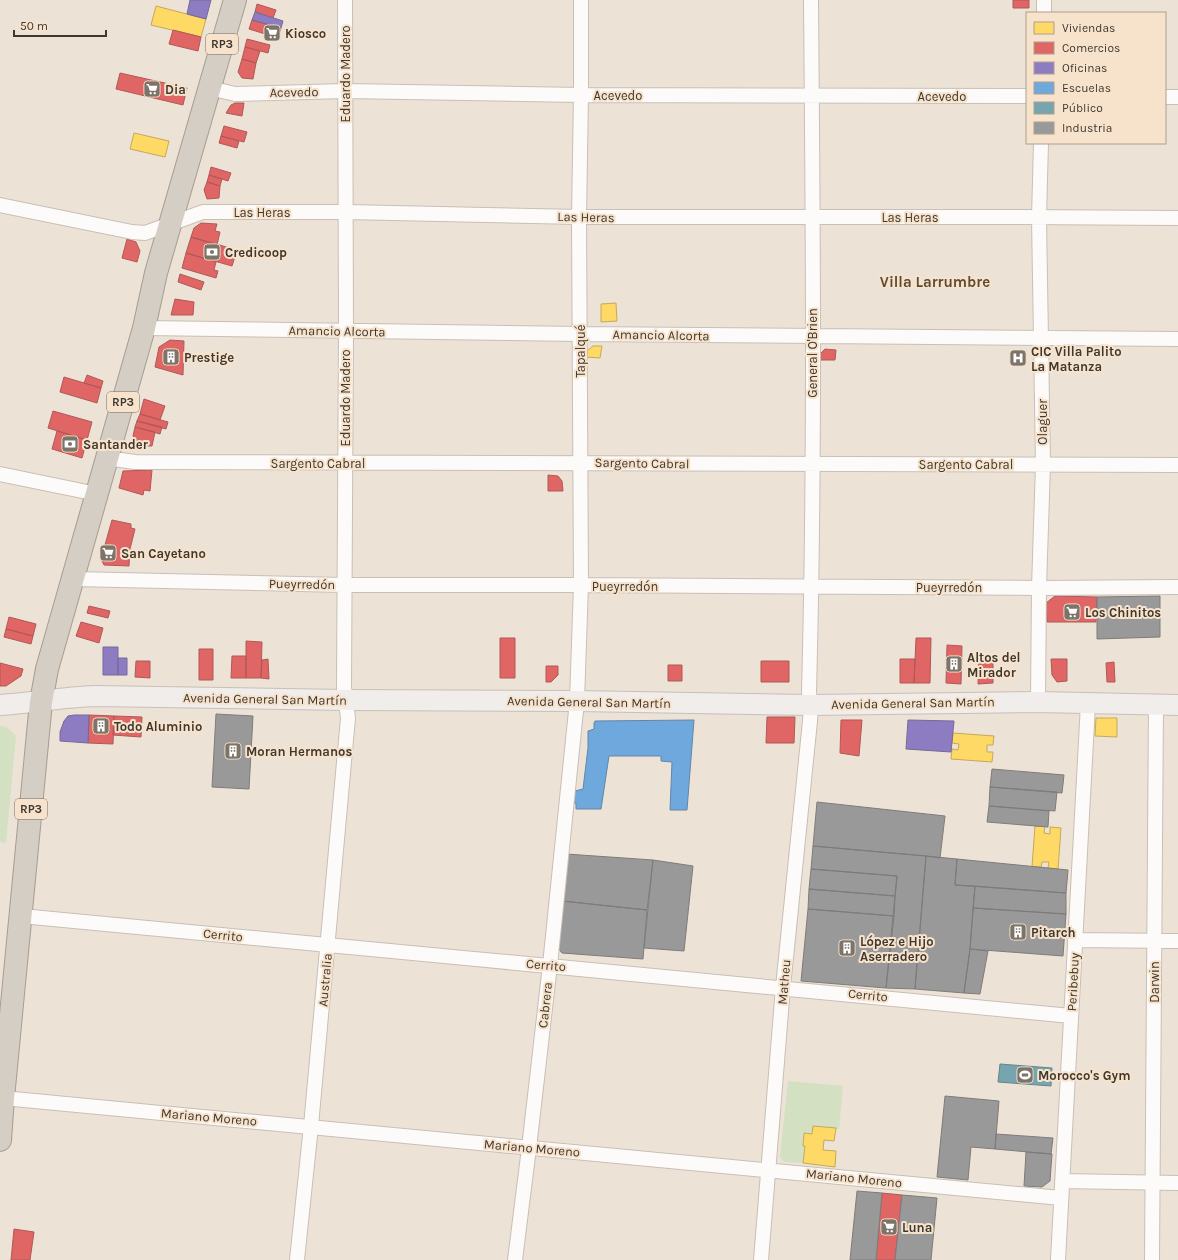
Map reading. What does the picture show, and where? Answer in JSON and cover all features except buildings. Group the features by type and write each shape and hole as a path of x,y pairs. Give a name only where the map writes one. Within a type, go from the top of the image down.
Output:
{"highway":[{"name":"RP3","path":"0,1140 41,702 47,669 144,328 156,273 235,0"}],"main road":[{"name":"Avenida General San Martín","path":"0,705 41,702 71,696 811,705 1038,702 1178,705"}],"street":[{"name":"Eduardo Madero","path":"345,0 346,330 344,687 346,700"},
{"name":"Tapalqué","path":"577,701 581,585 579,217 581,0"},
{"name":"General O'Brien","path":"811,0 813,218 813,464 809,693 811,705"},
{"path":"1044,0 1044,12"},
{"name":"Acevedo","path":"209,88 236,94 345,91 581,95 1026,96"},
{"path":"1166,97 1178,97"},
{"name":"Olaguer","path":"1038,702 1039,588 1043,464 1039,217 1041,144"},
{"name":"Las Heras","path":"0,205 132,232 145,233 171,225 203,212 346,212 579,217 1178,218"},
{"name":"Amancio Alcorta","path":"144,328 167,330 346,330 580,334 1178,339"},
{"name":"Sargento Cabral","path":"106,458 135,462 1178,464"},
{"path":"0,474 97,494"},
{"name":"Pueyrredón","path":"73,579 344,586 581,585 1039,588 1178,587"},
{"name":"Australia","path":"297,1260 328,946 348,718 346,700"},
{"name":"Cabrera","path":"515,1260 550,965 577,701"},
{"name":"Peribebuy","path":"1058,1260 1088,704"},
{"name":"Darwin","path":"1152,1260 1156,704"},
{"name":"Matheu","path":"762,1260 783,987 811,705"},
{"name":"Cerrito","path":"21,916 328,946 783,987 1071,1016"},
{"path":"1075,940 1178,941"},
{"name":"Mariano Moreno","path":"3,1098 1061,1198"},
{"path":"1062,1181 1178,1183"}],"green space":[{"path":"0,726 7,728 16,736 6,843 0,842"},
{"path":"788,1081 843,1086 839,1129 813,1126 812,1134 804,1133 803,1146 805,1146 803,1163 784,1162 780,1157"}],"place":[{"name":"Kiosco","path":"272,33"},
{"name":"Dia","path":"152,89"},
{"name":"Credicoop","path":"212,252"},
{"name":"Prestige","path":"171,357"},
{"name":"CIC Villa Palito La Matanza","path":"1018,358"},
{"name":"Santander","path":"70,444"},
{"name":"San Cayetano","path":"108,553"},
{"name":"Los Chinitos","path":"1072,612"},
{"name":"Altos del Mirador","path":"954,664"},
{"name":"Todo Aluminio","path":"101,726"},
{"name":"Moran Hermanos","path":"233,751"},
{"name":"Pitarch","path":"1018,932"},
{"name":"López e Hijo Aserradero","path":"847,948"},
{"name":"Morocco's Gym","path":"1025,1075"},
{"name":"Luna","path":"889,1227"}],"district":[{"name":"Villa Larrumbre","path":"935,282"}]}
